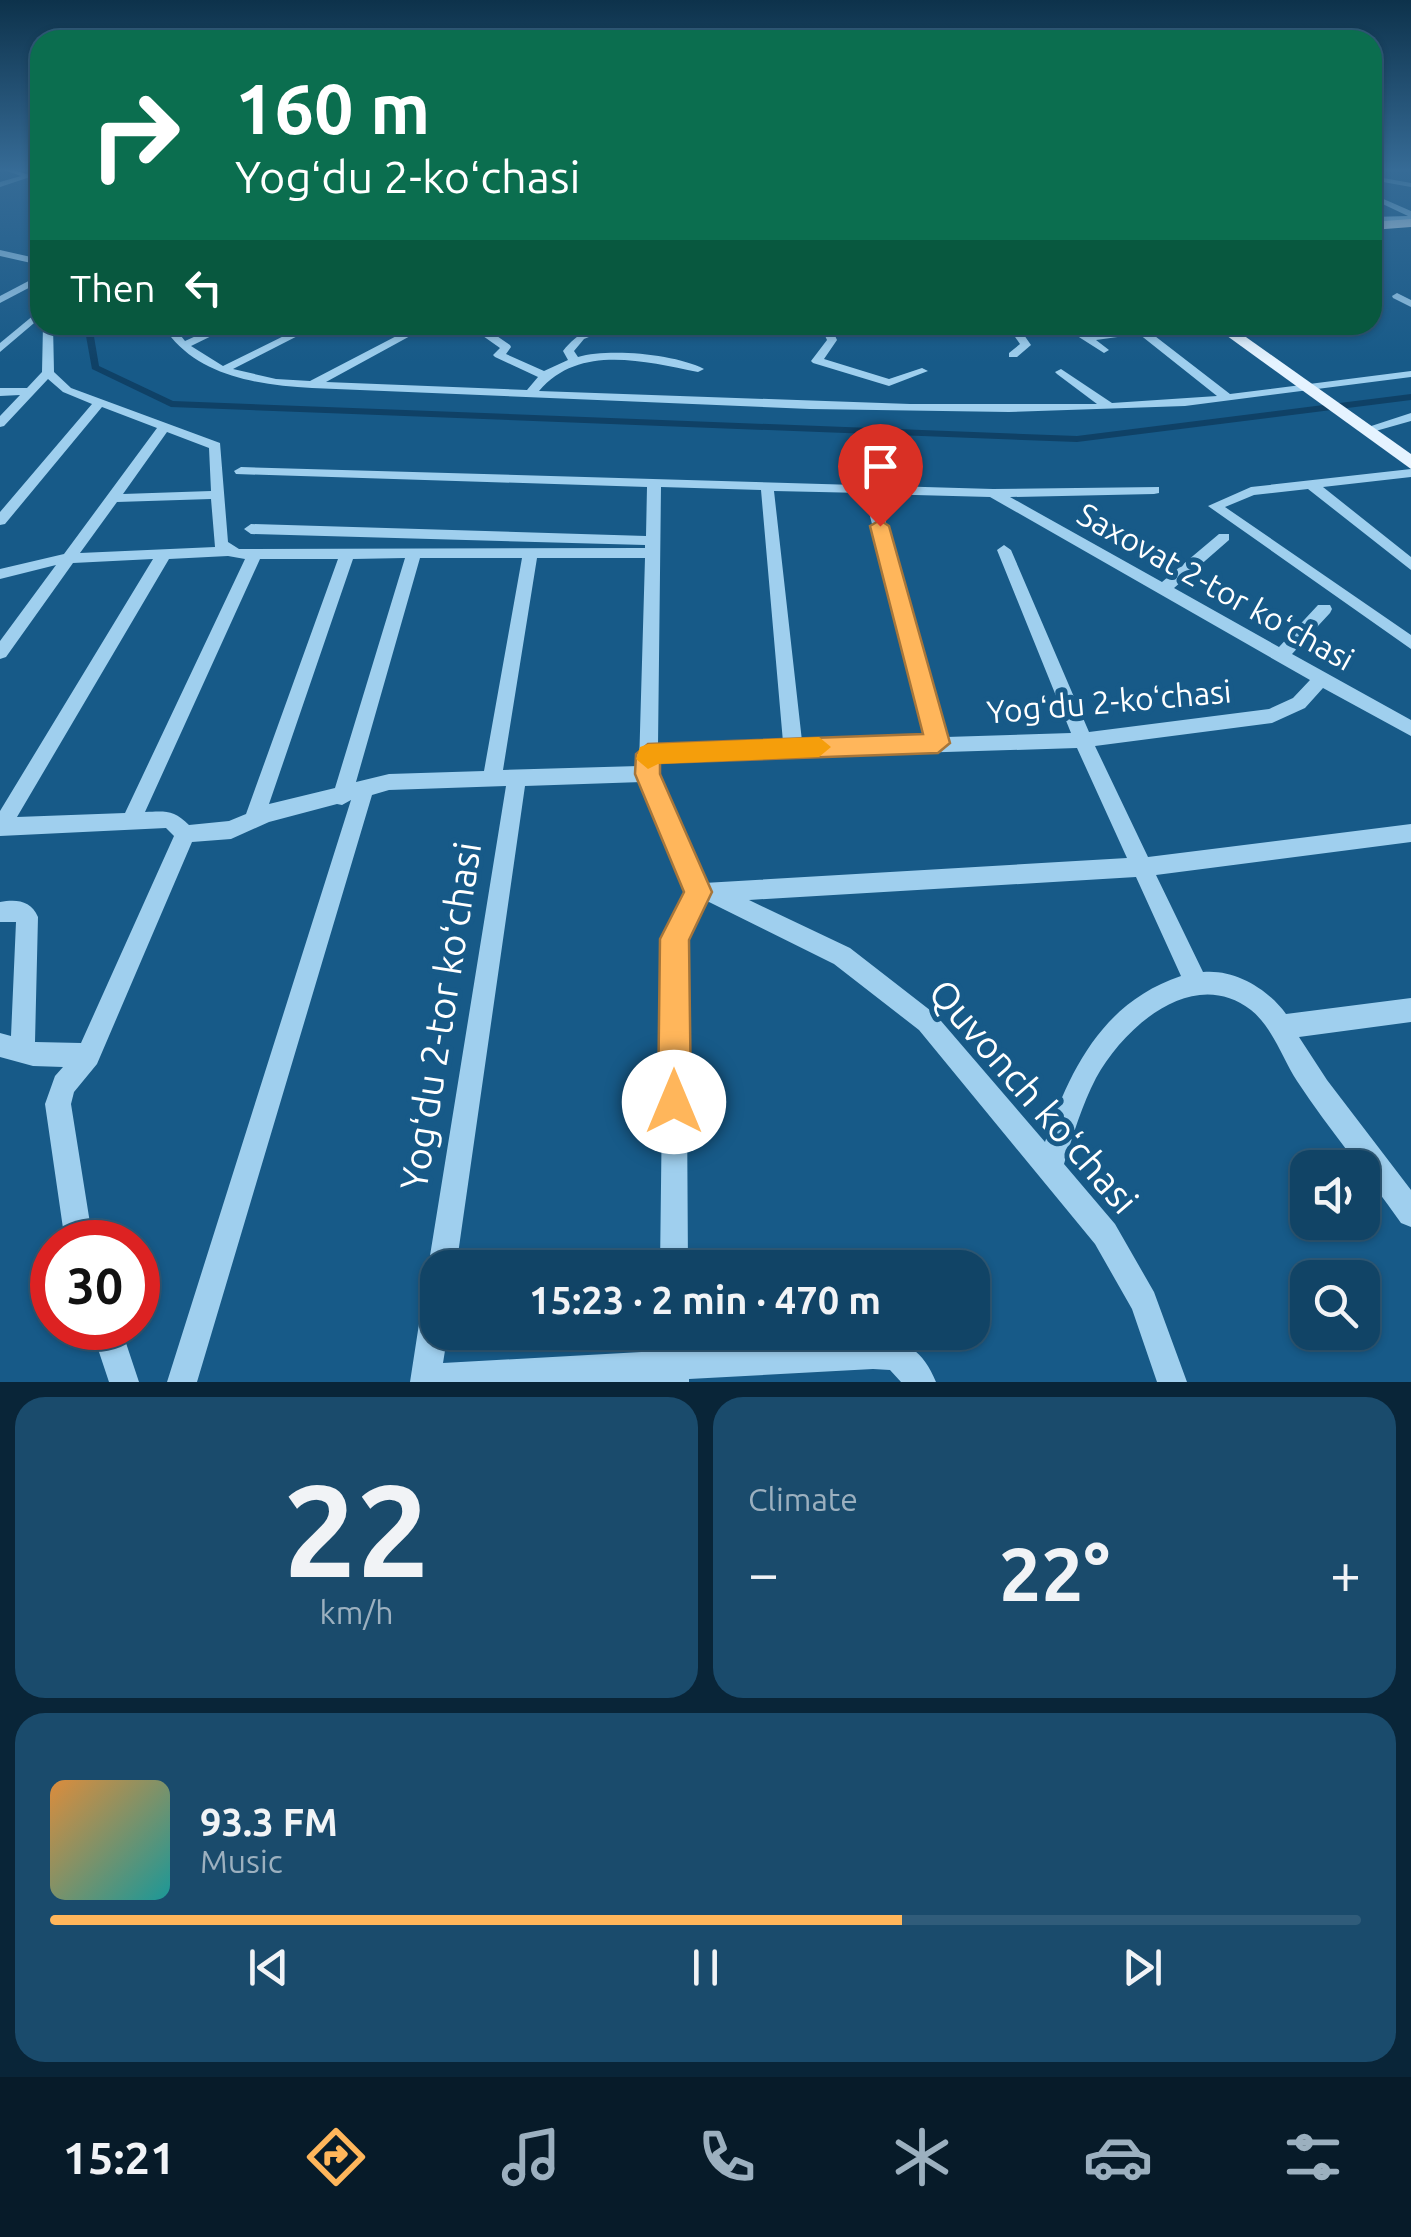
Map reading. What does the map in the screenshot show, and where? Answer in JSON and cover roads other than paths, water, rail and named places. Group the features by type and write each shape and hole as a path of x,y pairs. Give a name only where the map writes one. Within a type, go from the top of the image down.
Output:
{"main road":[{"path":"1233,335 1411,463"}],"street":[{"path":"0,254 30,260"},
{"path":"0,300 30,284"},
{"path":"1397,296 1411,304"},
{"path":"0,349 30,322"},
{"path":"0,422 48,373 48,335"},
{"path":"176,335 182,346 225,369 268,381 532,392 1109,406 1308,390 1411,374"},
{"path":"182,346 207,335"},
{"path":"225,369 294,335"},
{"path":"312,385 404,335"},
{"path":"489,335 506,346 499,355 543,375"},
{"path":"576,362 568,351 572,344 591,335"},
{"path":"830,335 832,340 817,361 889,384 922,372"},
{"path":"1013,355 1026,345 1019,335"},
{"path":"1081,335 1104,350"},
{"path":"1086,338 1101,335"},
{"path":"1146,335 1227,398"},
{"path":"532,392 543,375 576,362 642,356 698,369"},
{"path":"1061,372 1109,406"},
{"path":"48,373 74,394 215,446 221,544 228,551"},
{"path":"0,392 30,391"},
{"path":"0,521 98,404"},
{"path":"1362,428 1411,417"},
{"path":"0,653 7,637 164,427"},
{"path":"241,471 993,493 1154,490"},
{"path":"1411,474 1251,491 1218,501 1215,507 1411,643"},
{"path":"654,484 648,764 707,893"},
{"path":"1312,485 1411,564"},
{"path":"767,487 793,748"},
{"path":"870,490 938,743"},
{"name":"Saxovat 2-tor koʻchasi","path":"993,493 1411,729"},
{"path":"112,498 218,495"},
{"path":"251,529 652,547"},
{"path":"1162,590 1224,537"},
{"path":"0,574 68,559 228,551 531,552 652,547"},
{"path":"1004,550 1083,740 1194,981"},
{"path":"182,1382 354,791 414,552"},
{"name":"Yogʻdu 2-tor koʻchasi","path":"444,1250 531,552"},
{"path":"253,820 348,553"},
{"path":"0,827 164,554"},
{"path":"131,821 255,554"},
{"path":"1280,656 1324,609"},
{"name":"Yogʻdu 2-koʻchasi","path":"185,834 231,830 354,791 413,779 504,777 793,748 1083,740 1272,716 1299,703 1321,679"},
{"path":"0,827 170,819 185,834 88,1055 64,1085 58,1104 76,1220"},
{"path":"707,893 1142,868 1411,833"},
{"path":"674,1250 675,939 707,893"},
{"name":"Quvonch koʻchasi","path":"707,893 842,956 904,1000 1050,1166 1127,1267 1144,1302 1172,1382"},
{"path":"0,912 16,909 26,917 12,1047 88,1055"},
{"path":"1050,1166 1076,1091 1113,1033 1142,1007 1194,981 1246,992 1282,1027 1304,1069 1411,1212"},
{"path":"1282,1027 1411,1010"},
{"path":"113,1350 124,1382"},
{"path":"430,1350 425,1380 674,1374 896,1355 921,1382"}],"waterway":[{"path":"90,335 95,367 171,404 1077,439 1411,397"}]}
